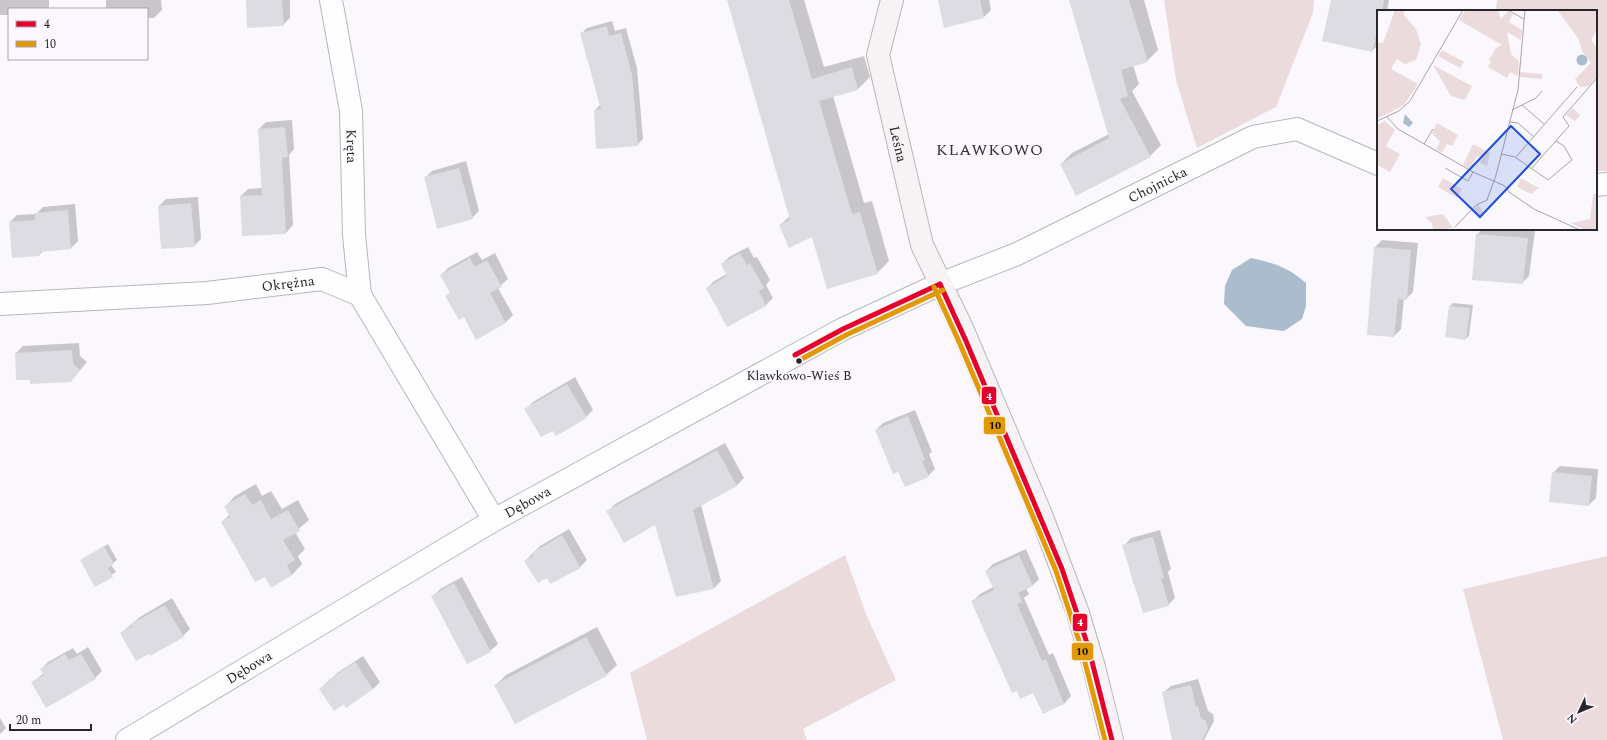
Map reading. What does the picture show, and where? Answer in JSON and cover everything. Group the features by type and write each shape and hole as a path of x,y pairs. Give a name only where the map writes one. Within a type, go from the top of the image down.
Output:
{"street":[{"name":"Kręta","path":"331,0 351,111 354,235 360,295"},
{"name":"Leśna","path":"892,0 878,55 922,245 962,328 1062,568 1084,633 1112,740"},
{"name":"Chojnicka","path":"940,284 1017,254 1253,137 1297,130 1377,164"},
{"path":"1597,185 1607,184"},
{"name":"Okrężna","path":"0,304 208,293 322,280 360,295"},
{"name":"Dębowa","path":"127,740 494,520 843,329 940,284"},
{"path":"360,295 494,520"}],"shaded area":[{"path":"1164,0 1314,0 1313,13 1276,107 1197,148 1176,80"},
{"path":"1497,0 1607,0 1607,171 1597,171 1597,10 1496,10"},
{"path":"845,555 866,614 896,680 803,729 807,740 647,740 630,673"},
{"path":"1607,556 1607,740 1503,740 1463,589"}],"water":[{"path":"1251,258 1287,269 1306,283 1306,306 1302,319 1284,331 1246,326 1224,304 1225,286 1232,270"}],"building":[{"path":"246,0 282,0 284,26 247,28"},
{"path":"727,0 789,0 812,79 852,67 858,90 819,101 852,214 860,212 878,274 827,289 812,237 789,248 779,225 790,220"},
{"path":"938,0 980,0 984,18 944,28"},
{"path":"1069,0 1129,0 1148,62 1121,70 1128,96 1120,99 1151,157 1076,196 1060,164 1109,138"},
{"path":"1331,0 1384,0 1382,10 1377,10 1377,32 1372,52 1322,41"},
{"path":"607,26 609,36 621,33 632,74 638,146 596,149 594,110 601,109 580,33"},
{"path":"285,127 288,157 282,158 286,234 242,236 240,196 262,195 258,129"},
{"path":"459,168 473,219 437,229 424,177"},
{"path":"191,203 195,247 161,249 158,206"},
{"path":"68,210 71,249 40,252 40,256 12,258 9,222 35,220 35,213"},
{"path":"1476,234 1528,238 1523,284 1472,280"},
{"path":"1374,247 1411,250 1407,300 1398,299 1394,337 1367,335"},
{"path":"740,253 747,265 750,263 764,288 759,291 766,306 727,327 706,288 727,276 721,264"},
{"path":"470,258 475,267 487,260 502,287 490,293 506,323 476,340 464,317 459,320 445,296 450,293 440,275"},
{"path":"1449,306 1470,308 1466,340 1445,337"},
{"path":"72,350 73,363 80,370 71,382 30,384 30,380 16,380 15,353"},
{"path":"567,384 587,418 556,436 553,431 541,437 524,409"},
{"path":"908,416 925,460 922,461 929,477 905,487 898,472 893,474 875,430"},
{"path":"717,450 737,486 693,510 714,589 676,597 655,525 624,543 606,511"},
{"path":"1552,472 1592,476 1589,506 1549,502"},
{"path":"245,494 252,505 261,500 271,519 288,510 300,531 283,540 295,560 287,565 292,575 271,588 265,577 255,582 221,522 230,517 224,506"},
{"path":"562,535 581,568 550,584 547,578 538,583 524,561 533,556 532,553"},
{"path":"1153,537 1164,578 1161,578 1169,606 1143,613 1122,545"},
{"path":"104,546 114,564 108,568 113,577 95,587 80,560"},
{"path":"1019,555 1033,586 1018,593 1022,602 1017,604 1042,661 1046,659 1064,704 1043,714 1033,693 1020,699 1017,691 1012,693 971,601 994,590 985,571"},
{"path":"454,583 491,652 467,664 431,596"},
{"path":"165,605 184,637 150,656 149,654 136,661 120,633 132,626 131,624"},
{"path":"586,637 607,676 515,724 494,685"},
{"path":"65,654 69,660 81,654 96,679 46,708 31,682 44,675 40,669"},
{"path":"355,662 373,689 346,708 344,704 334,711 319,689 329,682 328,680"},
{"path":"1191,685 1196,707 1198,706 1201,718 1206,721 1208,729 1202,740 1172,740 1162,692"}],"transit line":[{"name":"4","path":"940,284 966,341 1062,569 1088,646 1112,740"},
{"name":"4","path":"795,355 843,329 940,284"},
{"name":"10","path":"934,287 960,344 1056,571 1081,647 1105,740"},
{"name":"10","path":"798,361 846,335 943,290"}],"place":[{"name":"Klawkowo-Wieś B","path":"799,361"}],"district":[{"name":"KLAWKOWO","path":"990,149"}]}
